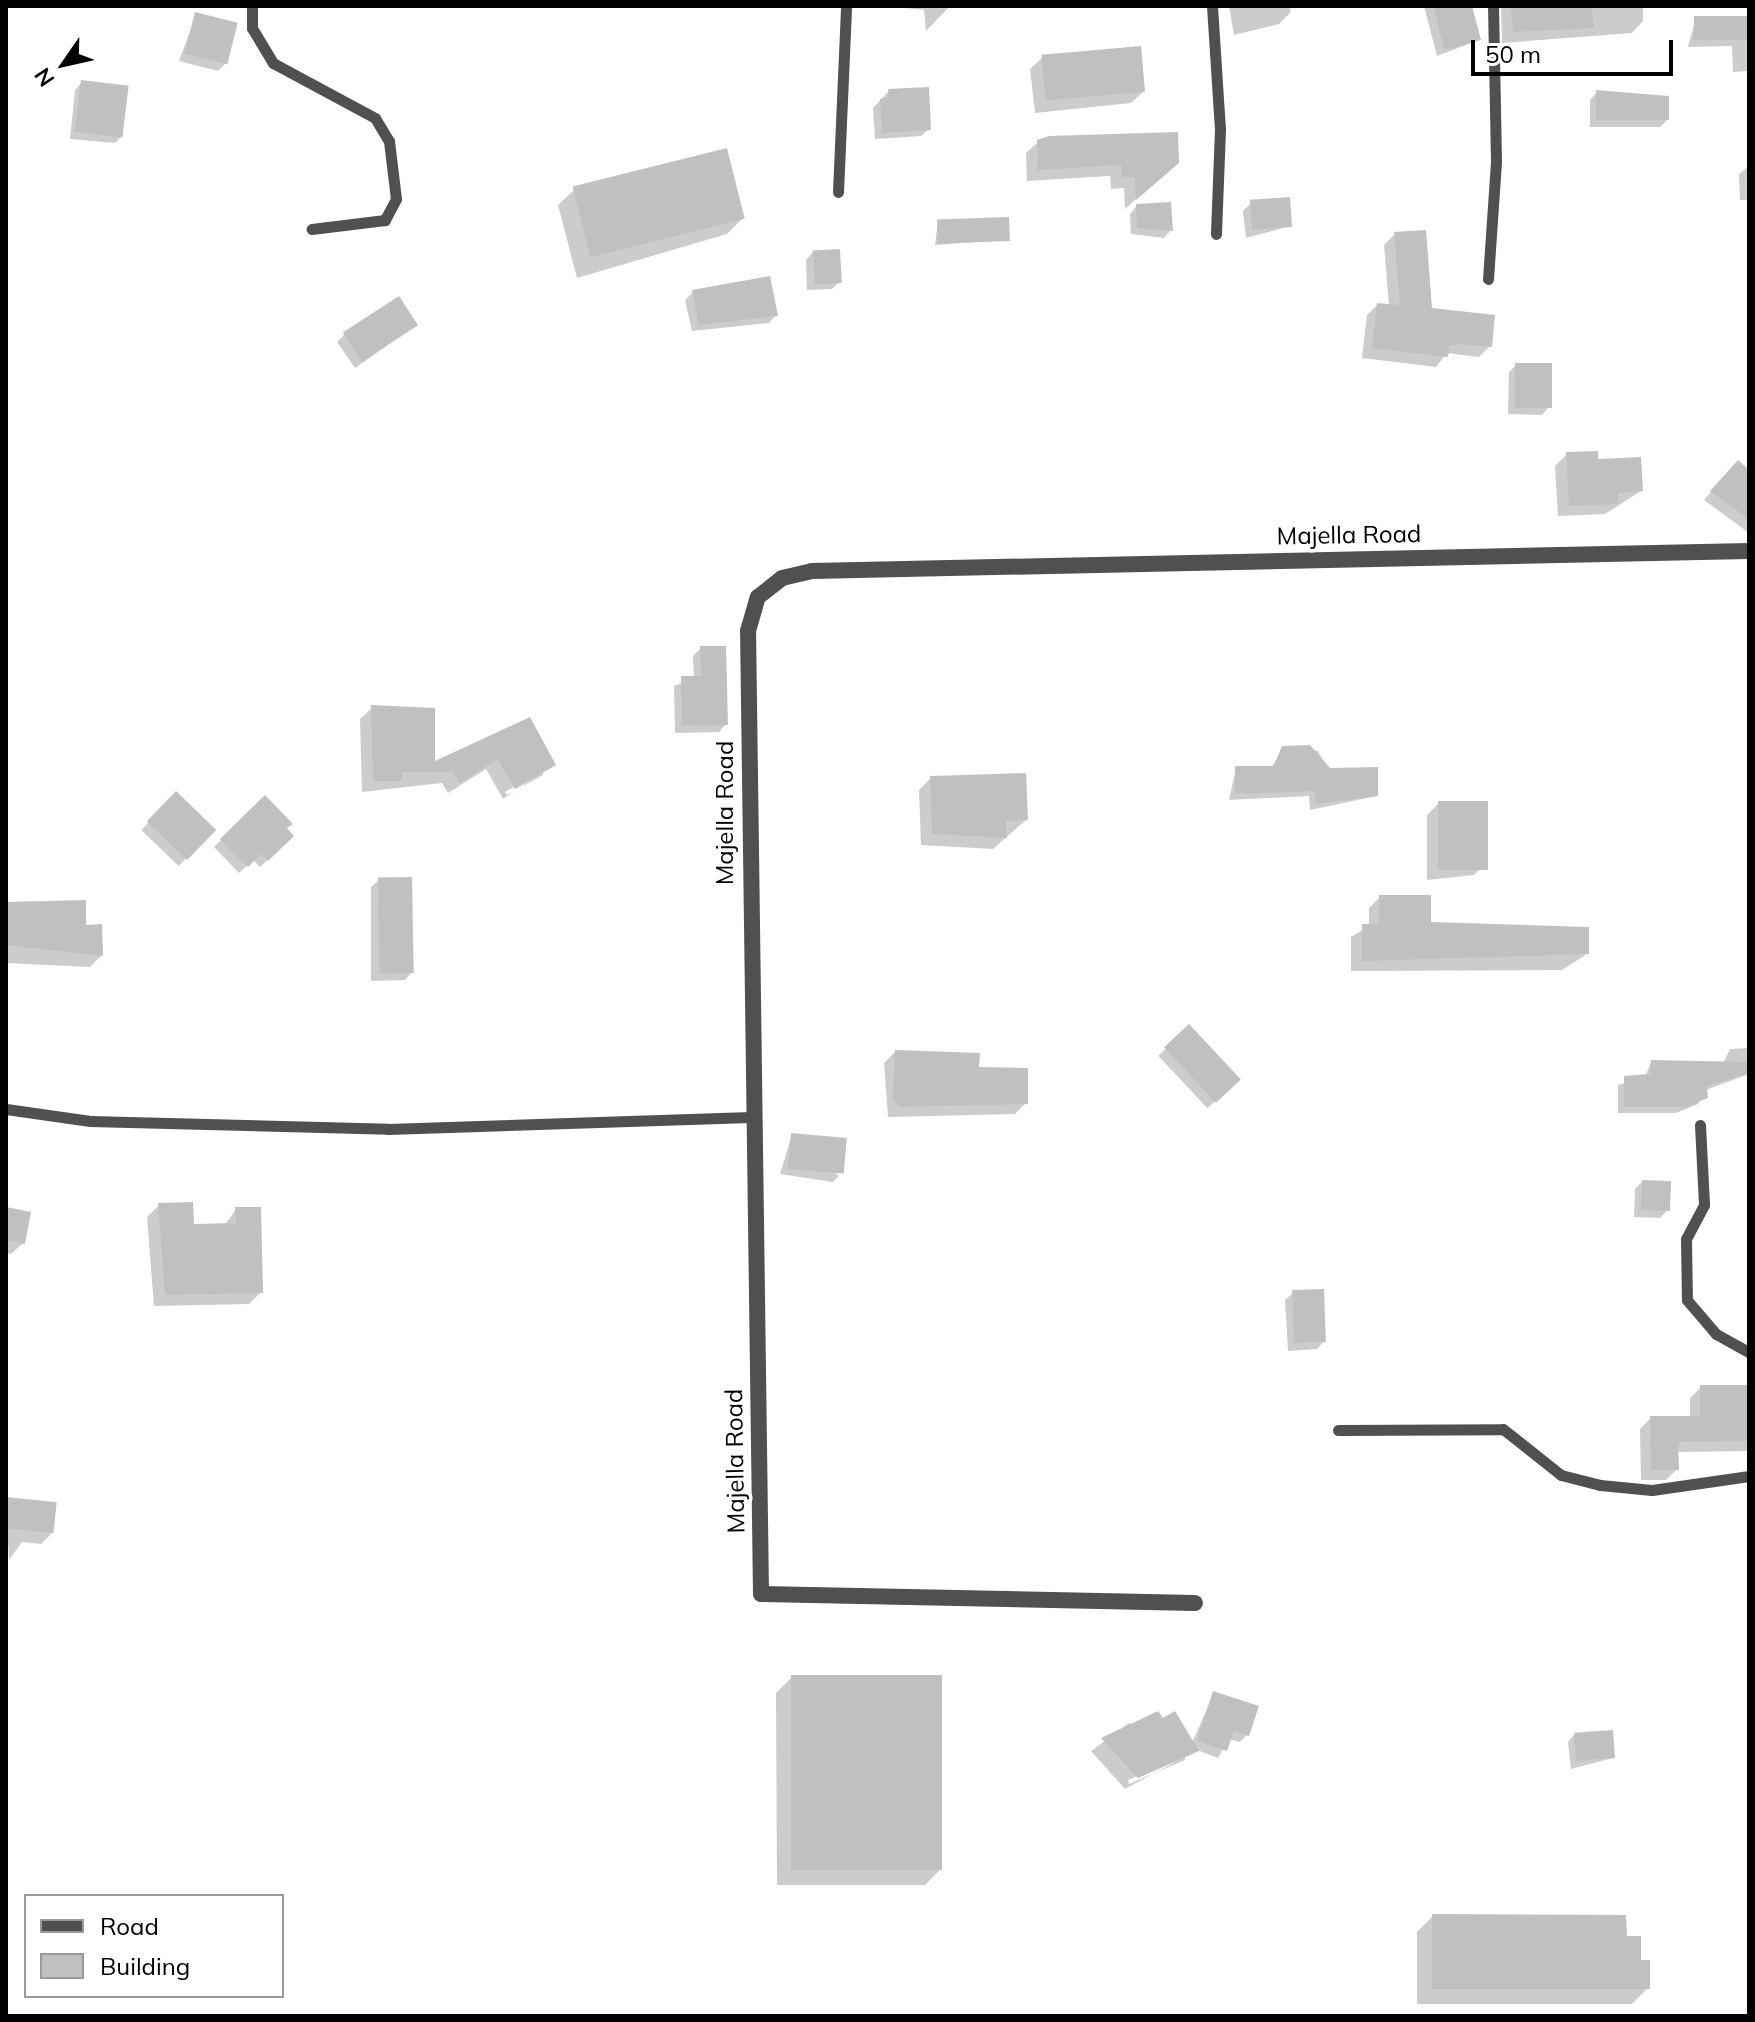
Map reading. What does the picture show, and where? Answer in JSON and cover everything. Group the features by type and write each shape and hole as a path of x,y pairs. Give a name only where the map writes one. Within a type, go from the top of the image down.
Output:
{"street":[{"name":"Majella Road","path":"1195,1603 761,1594 751,1117 748,631 758,597 782,578 812,571 1749,551"}],"lane":[{"path":"252,6 252,28 273,63 375,118 389,141 396,199 385,220 312,229"},
{"path":"838,192 846,6"},
{"path":"1212,6 1220,129 1216,234"},
{"path":"1488,279 1496,161 1493,6"},
{"path":"6,1109 90,1121 388,1129 751,1117"},
{"path":"1700,1125 1704,1205 1686,1239 1687,1300 1716,1334 1749,1352"},
{"path":"1338,1430 1503,1429 1561,1475 1600,1485 1652,1490 1749,1476"}],"building":[{"path":"1433,6 1472,6 1481,40 1444,50"},
{"path":"1511,6 1591,6 1594,28 1513,32"},
{"path":"195,12 238,23 227,64 185,54"},
{"path":"1694,16 1749,16 1749,40 1694,40"},
{"path":"1141,46 1145,92 1045,101 1041,55"},
{"path":"81,80 129,86 122,137 75,132"},
{"path":"929,87 931,130 882,133 880,99 889,98 888,89"},
{"path":"1596,90 1669,96 1669,120 1596,120"},
{"path":"1178,132 1179,163 1136,200 1135,177 1122,178 1121,165 1038,170 1037,140 1049,136"},
{"path":"727,148 745,219 590,257 573,186"},
{"path":"1290,197 1292,227 1252,230 1250,200"},
{"path":"1171,202 1173,231 1137,228 1136,204"},
{"path":"1009,217 1010,241 938,243 937,220"},
{"path":"1426,230 1432,308 1495,315 1492,347 1450,346 1448,357 1372,348 1377,303 1400,305 1394,232"},
{"path":"840,249 842,283 815,284 813,250"},
{"path":"770,276 778,316 699,325 692,290"},
{"path":"399,296 418,325 362,362 343,332"},
{"path":"1515,363 1552,363 1552,408 1515,408"},
{"path":"1598,451 1598,459 1641,457 1643,491 1618,493 1618,504 1569,506 1566,452"},
{"path":"1738,460 1749,470 1749,519 1710,491"},
{"path":"700,646 726,646 728,725 682,726 681,676 701,676"},
{"path":"371,705 435,708 435,761 530,717 556,765 515,789 498,759 460,783 453,772 402,772 402,781 373,781"},
{"path":"1310,745 1330,768 1378,767 1378,796 1316,804 1315,791 1235,794 1235,766 1274,766 1282,746"},
{"path":"1026,773 1028,820 1006,821 1007,838 932,834 930,776"},
{"path":"176,791 216,830 187,860 147,821"},
{"path":"265,795 293,824 287,828 294,836 268,861 261,854 248,867 220,839"},
{"path":"1438,801 1488,801 1488,870 1438,870"},
{"path":"412,877 414,973 380,974 378,878"},
{"path":"1379,895 1431,895 1431,922 1589,927 1589,954 1362,961 1362,924 1379,924"},
{"path":"86,900 86,925 102,924 103,956 6,945 6,902"},
{"path":"1189,1024 1241,1080 1216,1103 1164,1047"},
{"path":"895,1050 980,1053 979,1067 1028,1068 1028,1104 900,1107 893,1099"},
{"path":"1651,1060 1749,1062 1749,1073 1707,1086 1708,1098 1685,1107 1624,1107 1624,1076 1650,1074"},
{"path":"791,1133 847,1138 844,1174 788,1169"},
{"path":"1642,1180 1671,1181 1670,1211 1641,1210"},
{"path":"193,1202 194,1224 236,1223 235,1207 261,1207 263,1293 165,1295 158,1203"},
{"path":"6,1207 31,1212 25,1244 6,1240"},
{"path":"1324,1289 1326,1342 1294,1343 1292,1290"},
{"path":"1700,1385 1749,1385 1749,1441 1678,1442 1679,1470 1651,1470 1650,1416 1700,1416"},
{"path":"6,1497 57,1502 53,1533 6,1528"},
{"path":"791,1675 942,1675 942,1870 791,1870"},
{"path":"1213,1691 1259,1706 1249,1736 1234,1731 1227,1751 1197,1741"},
{"path":"1158,1711 1163,1718 1175,1711 1199,1751 1138,1778 1101,1738"},
{"path":"1613,1730 1615,1758 1576,1761 1574,1733"},
{"path":"1432,1914 1626,1915 1627,1936 1641,1936 1641,1960 1650,1960 1650,1989 1432,1989"}]}
